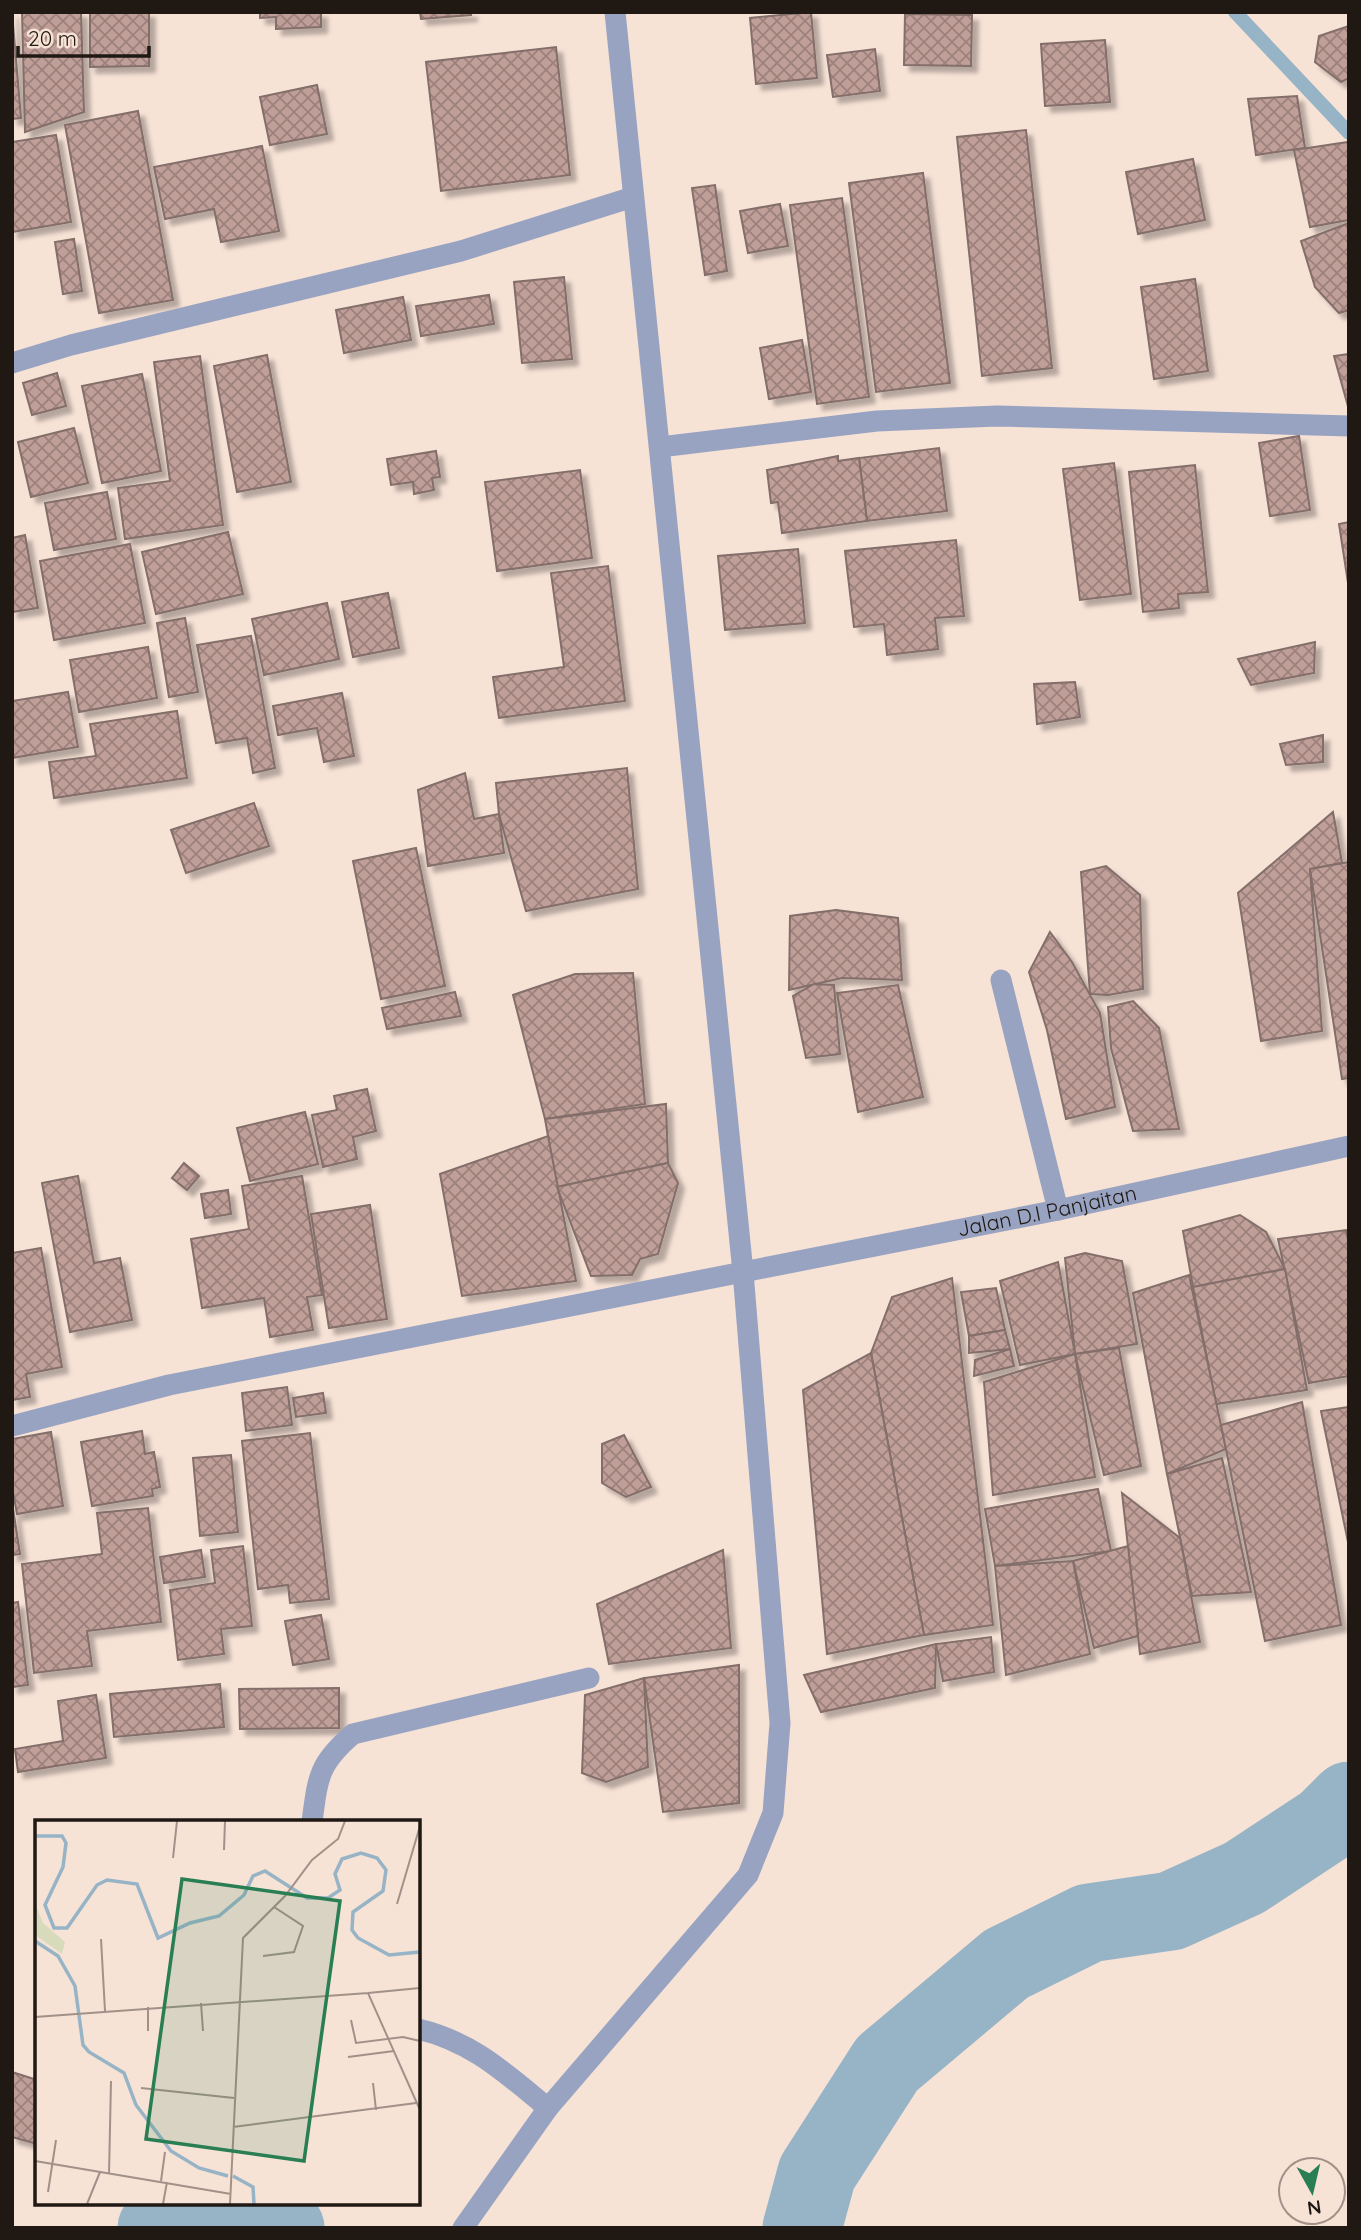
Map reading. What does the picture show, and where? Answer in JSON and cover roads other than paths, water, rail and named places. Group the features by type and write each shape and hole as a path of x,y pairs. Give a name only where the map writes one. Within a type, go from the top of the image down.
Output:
{"street":[{"path":"466,2224 548,2108 748,1875 772,1812 780,1723 743,1272 614,12"},
{"path":"12,363 71,345 461,251 633,197"},
{"path":"660,447 877,421 997,416 1209,419 1349,426"},
{"path":"1001,980 1058,1210"},
{"name":"Jalan D.I Panjaitan","path":"12,1426 169,1385 1058,1210 1349,1146"},
{"path":"312,1820 318,1777 330,1754 353,1734 590,1678"},
{"path":"420,2030 456,2039 483,2055 548,2108"}],"waterway":[{"path":"1235,12 1349,133"},
{"path":"802,2228 817,2173 887,2064 1006,1964 1089,1923 1171,1911 1244,1878 1326,1824 1349,1801"},
{"path":"157,2228 203,2211 285,2228"}]}
